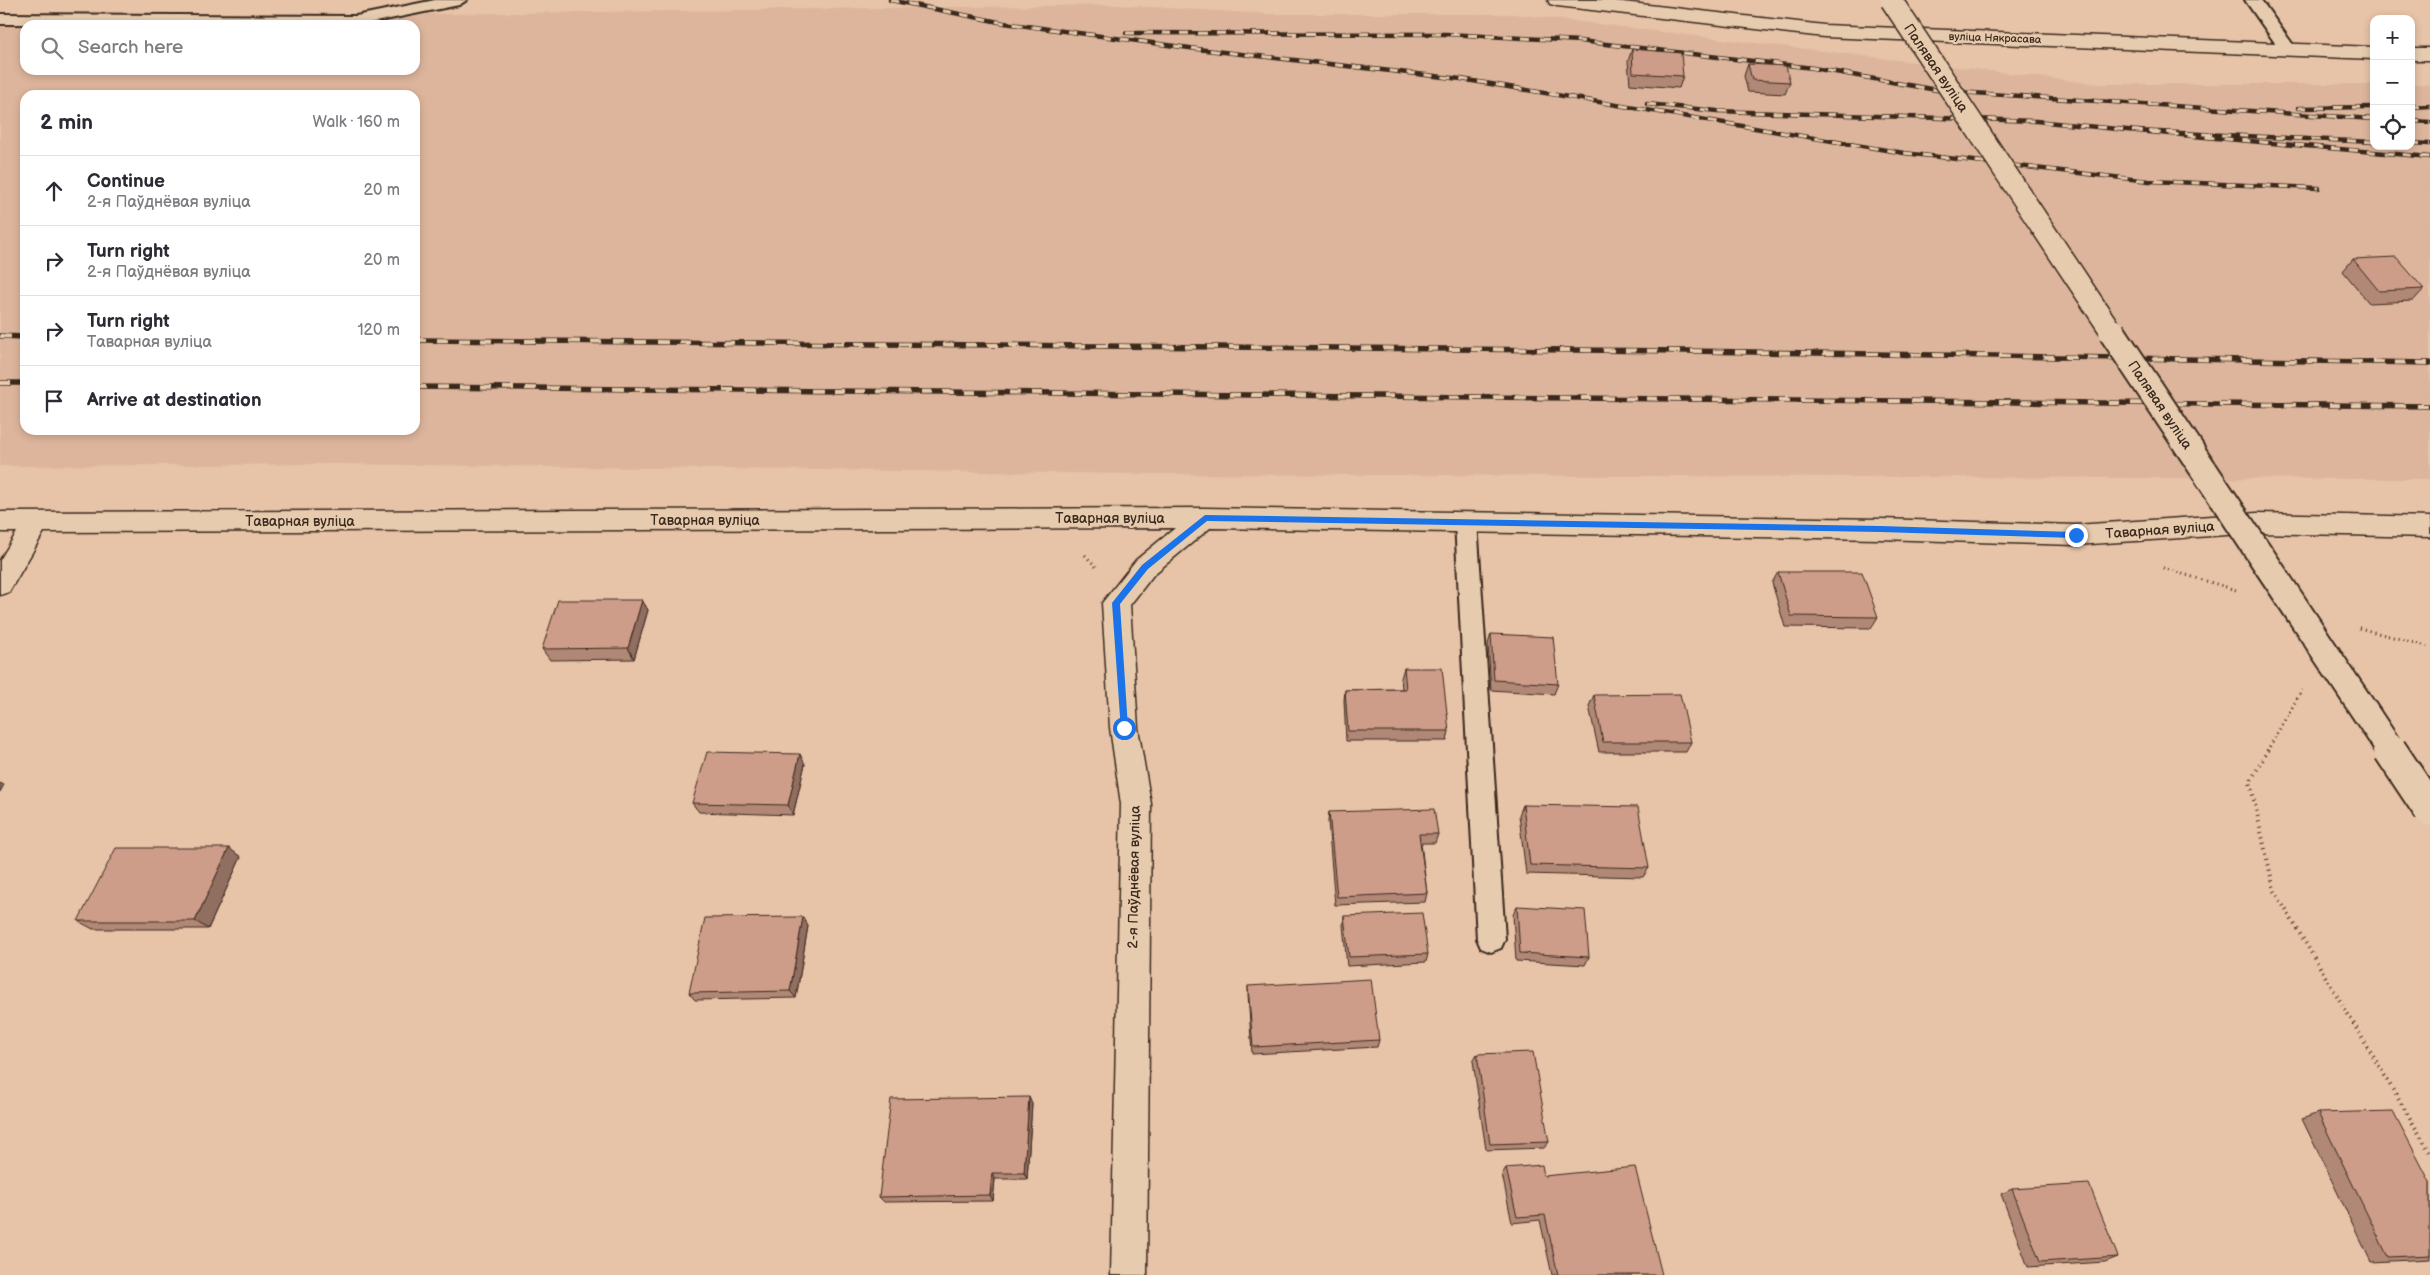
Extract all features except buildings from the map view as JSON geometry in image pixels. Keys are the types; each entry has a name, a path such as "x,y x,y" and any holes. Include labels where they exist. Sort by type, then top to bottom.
{"street":[{"name":"вуліца Някрасава","path":"1557,0 1824,31 2370,53"},
{"name":"Палявая вуліца","path":"1891,0 2430,810"},
{"path":"2415,54 2430,54"},
{"name":"Таварная вуліца","path":"0,522 1205,518 1870,529 2076,535 2257,523 2430,527"},
{"name":"2-я Паўднёвая вуліца","path":"1129,1275 1136,804 1124,728 1116,603 1145,567 1205,518"},
{"path":"0,584 36,522"}],"lane":[{"path":"361,20 459,0"},
{"path":"2253,0 2288,49"},
{"path":"0,19 178,20"},
{"path":"1466,522 1491,939"}],"path":[{"path":"2305,687 2298,695 2250,782 2274,890 2430,1152"}],"shaded area":[{"path":"1117,5 1269,14 1513,14 2098,84 2370,84 2370,150 2415,150 2415,84 2430,84 2430,479 1141,474 337,464 0,466 0,15 298,16"}],"railway":[{"path":"890,0 1004,23 1197,49 1461,79 1904,153 2149,181 2319,188"},
{"path":"1126,33 1446,34 1580,41 1813,68 1942,91 2370,119"},
{"path":"1647,104 1717,111 2036,121 2137,131"},
{"path":"2415,107 2430,106"},
{"path":"2298,108 2370,107"},
{"path":"2415,121 2430,122"},
{"path":"2137,131 2370,142"},
{"path":"2137,131 2430,157"},
{"path":"2415,143 2430,144"},
{"path":"0,336 20,337"},
{"path":"420,340 1687,351 2430,363"},
{"path":"0,383 20,383"},
{"path":"420,387 2430,406"}],"route":[{"path":"1124,728 1116,603 1145,567 1205,518 1880,529 2076,535"}]}
